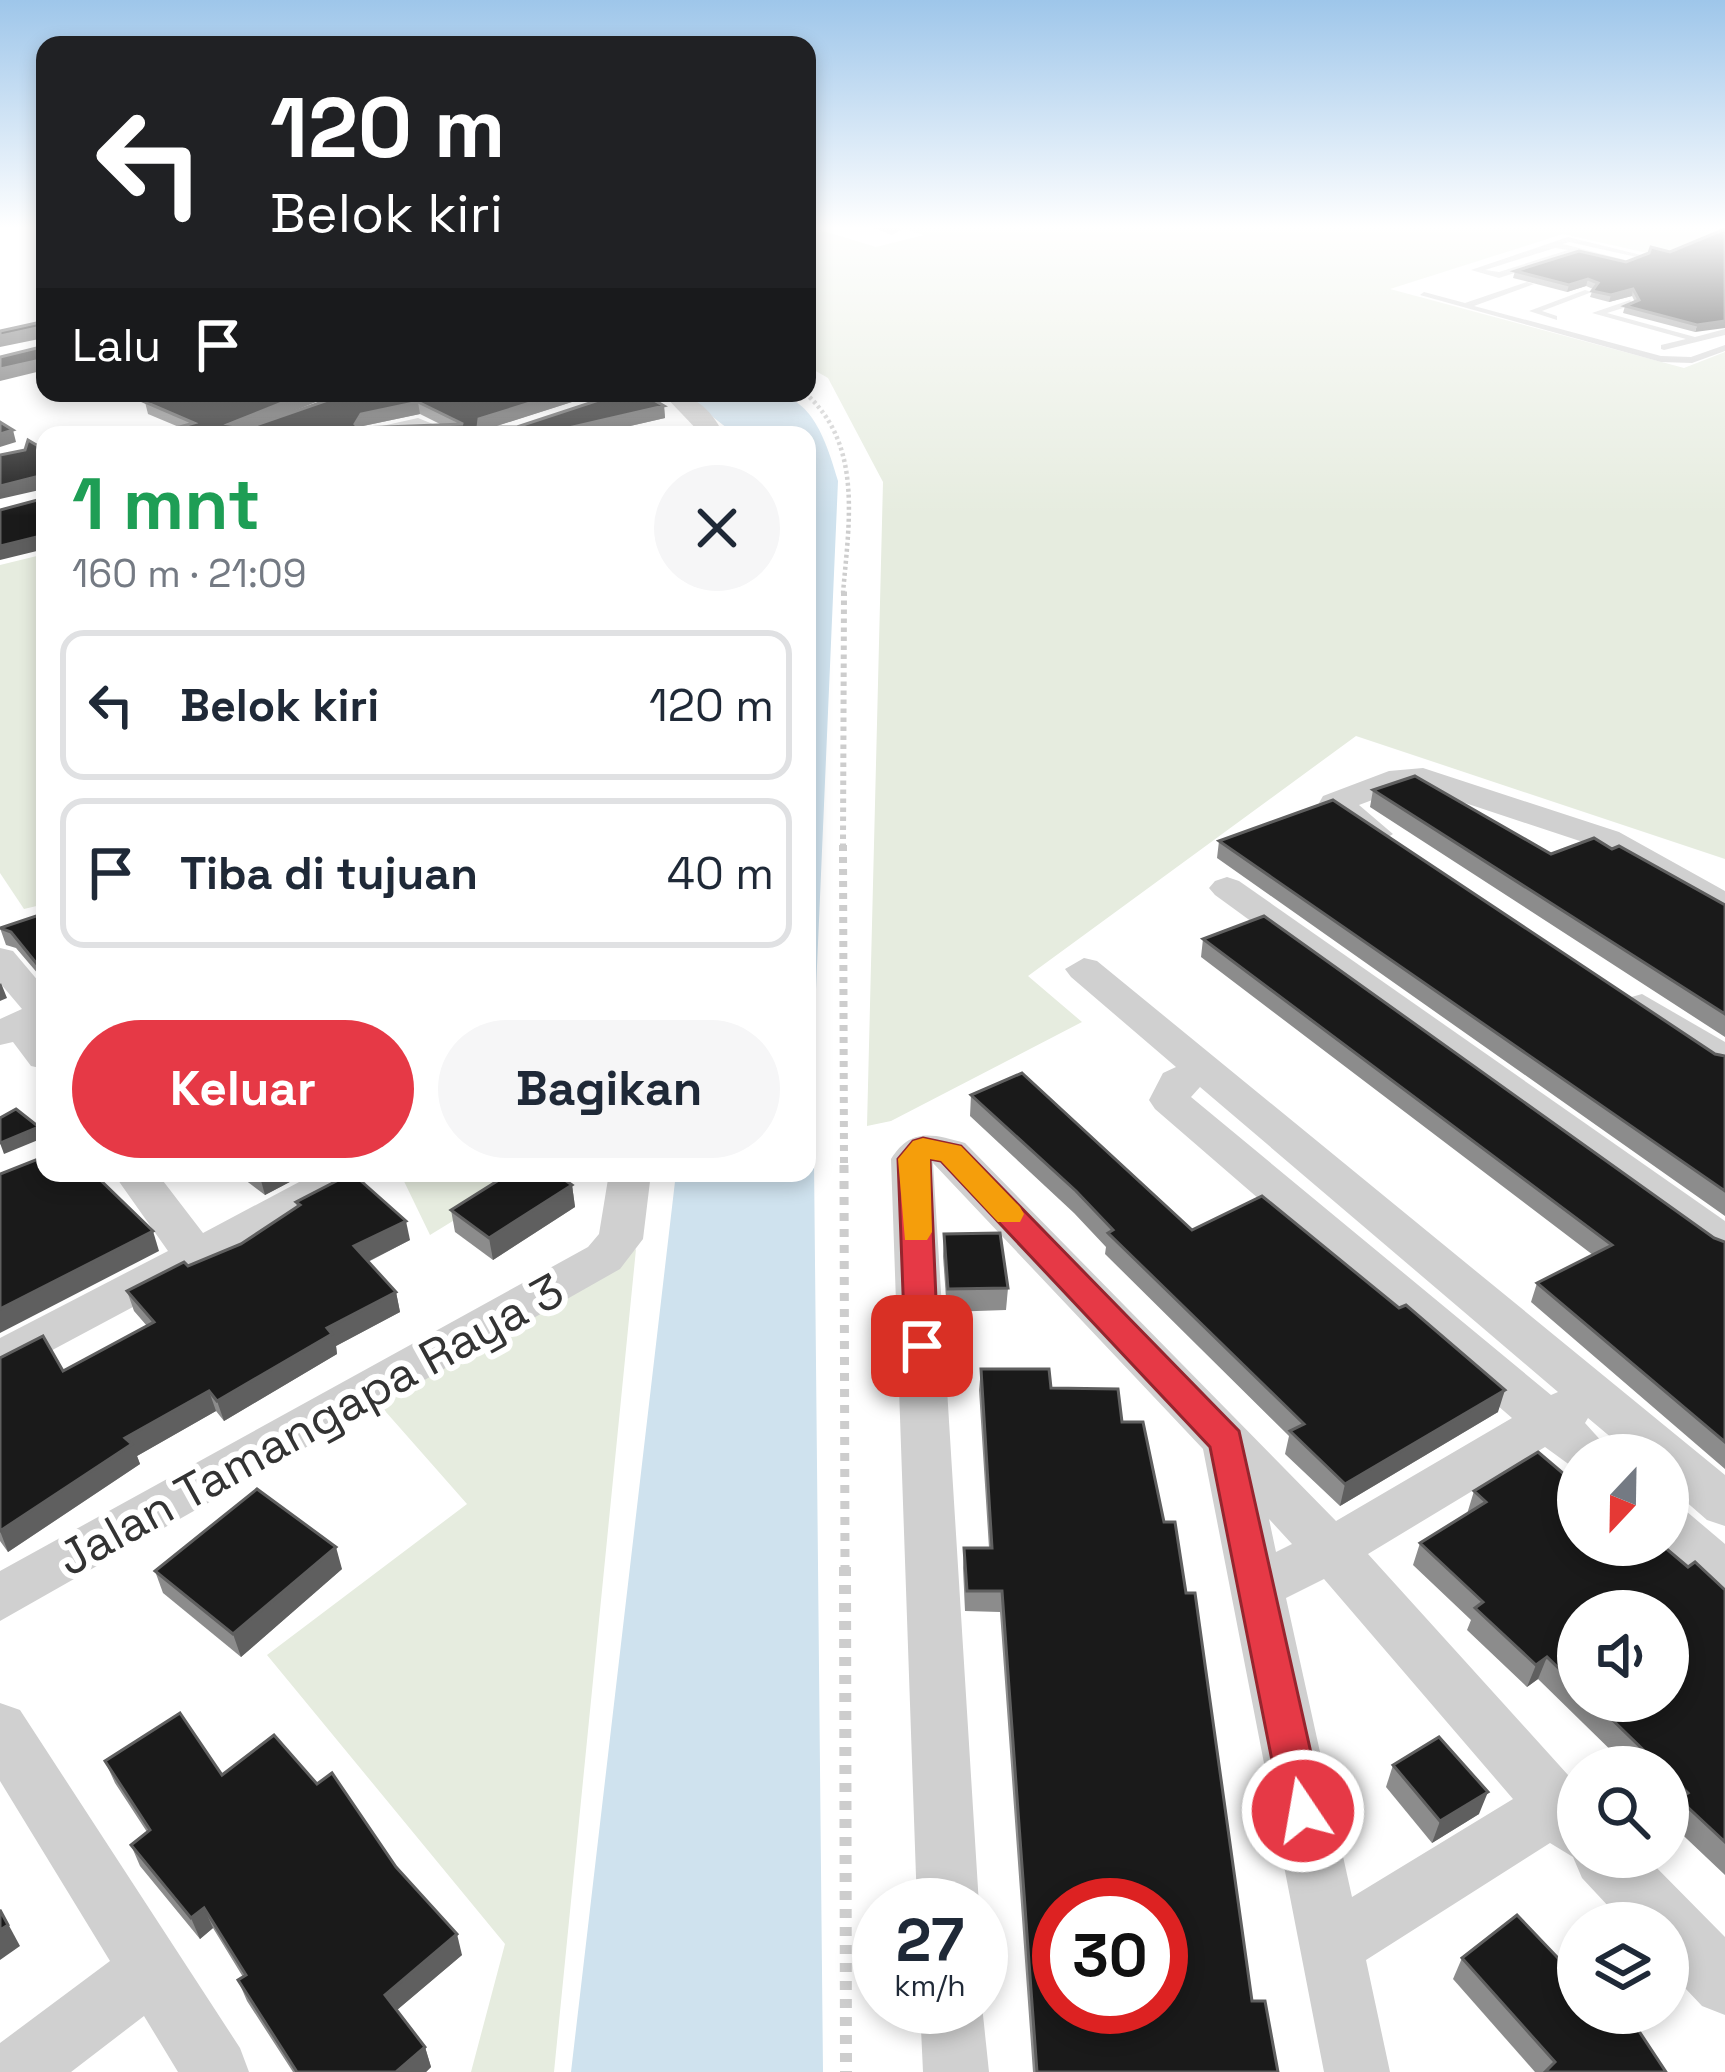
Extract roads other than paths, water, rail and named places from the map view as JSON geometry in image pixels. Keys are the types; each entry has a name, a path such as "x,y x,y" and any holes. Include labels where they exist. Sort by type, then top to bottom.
{"street":[{"path":"684,402 708,426"},
{"path":"1414,859 1335,803 1400,778 1423,778 1607,839 1725,906"},
{"path":"1227,888 1718,1230"},
{"path":"0,959 27,1021"},
{"path":"1084,969 1641,1434"},
{"path":"1609,985 1725,1060"},
{"path":"1205,1069 1177,1082 1169,1100 1566,1434"},
{"path":"947,1878 913,1159 923,1148 950,1153 1331,1550 1557,1808"},
{"path":"141,1182 196,1256"},
{"path":"0,1360 333,1182"},
{"name":"Jalan Tamangapa Raya 3","path":"0,1598 581,1272 616,1246 628,1182"},
{"path":"1256,1587 1331,1550 1593,1393"},
{"path":"1226,1441 1357,2072"},
{"path":"1689,1475 1725,1505"},
{"path":"1689,1544 1725,1576"},
{"path":"0,1729 216,2072"},
{"path":"1331,1946 1557,1823"},
{"path":"1624,1878 1646,1902"},
{"path":"1689,1946 1725,1983"},
{"path":"16,2072 152,1970"},
{"path":"954,2034 956,2072"}],"lane":[{"path":"1528,323 1661,358 1704,357 1725,348"},
{"path":"1576,323 1704,357"},
{"path":"1635,323 1691,337"},
{"path":"1664,347 1725,332"}],"water":[{"path":"694,402 795,402 815,422 838,481 816,990 816,426 724,426"},
{"path":"675,1182 814,1182 823,2072 571,2072"}]}
